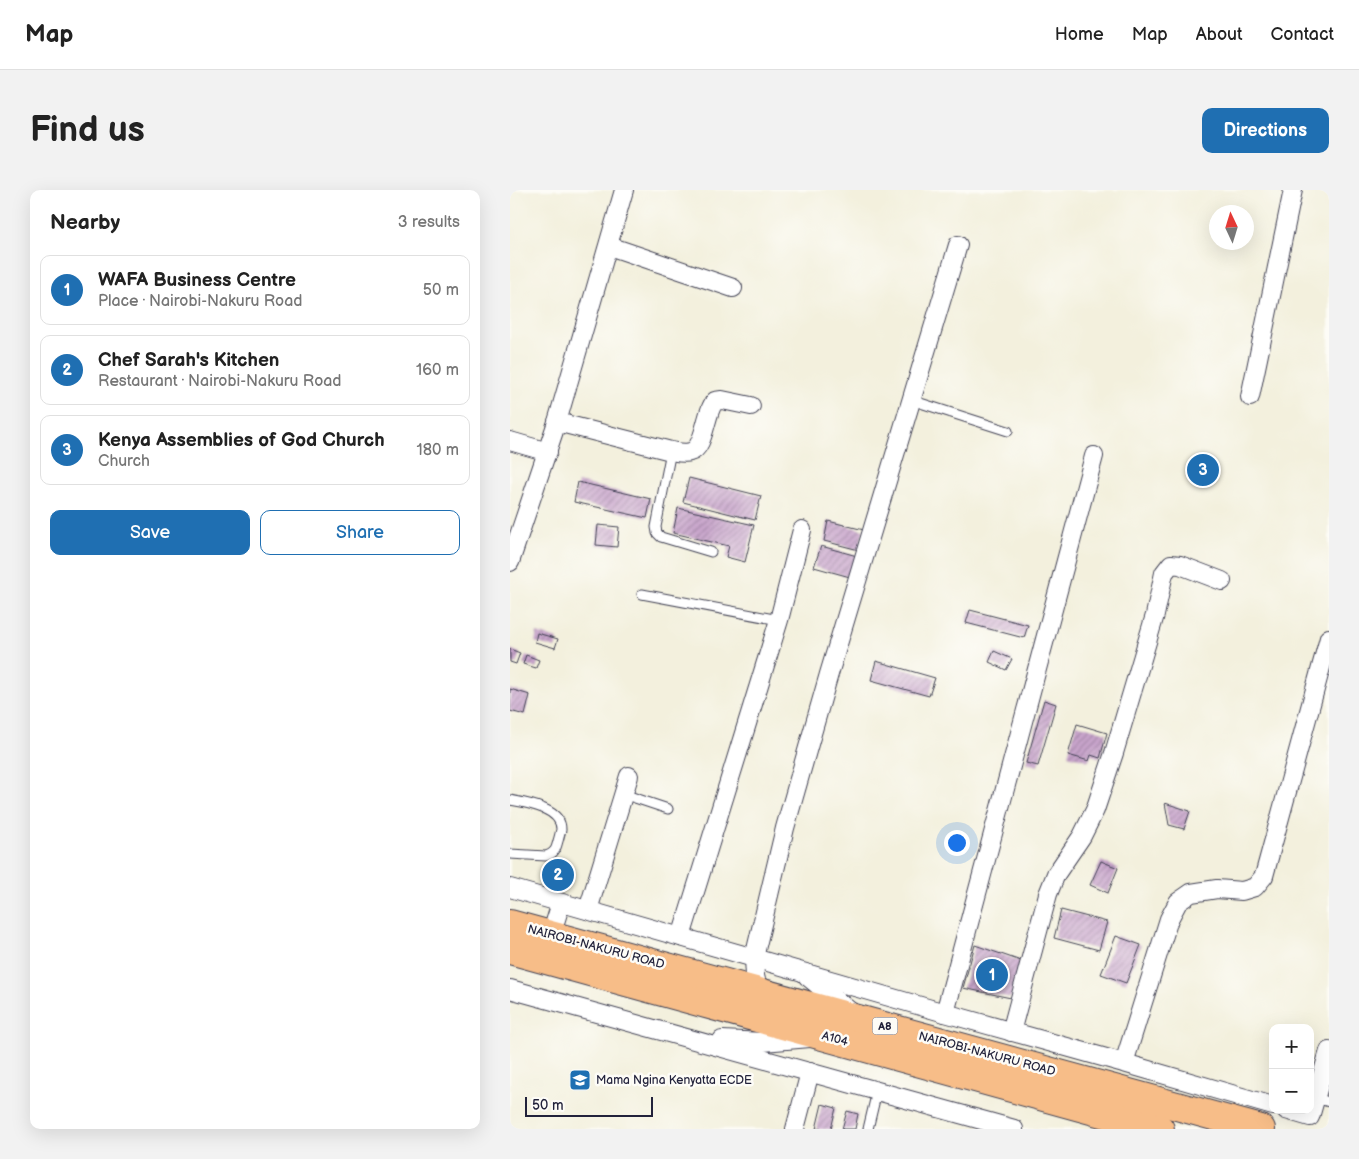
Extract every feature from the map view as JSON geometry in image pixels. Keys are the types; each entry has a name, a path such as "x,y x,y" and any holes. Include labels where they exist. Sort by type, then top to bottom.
{"highway":[{"name":"NAIROBI-NAKURU ROAD","path":"510,924 1261,1129"},
{"name":"A104","path":"510,950 1160,1129"}],"street":[{"path":"510,562 548,452 624,190"},
{"path":"1250,397 1293,190"},
{"path":"759,992 755,976 754,958 787,819 958,245"},
{"path":"608,246 733,288"},
{"path":"557,422 684,453 693,452 698,448 709,410 715,401 722,400 751,406"},
{"path":"510,440 548,452"},
{"path":"945,1013 1094,456"},
{"path":"681,937 779,620 802,530"},
{"path":"1011,1032 1048,894 1056,874 1082,836 1095,810 1155,615 1164,573 1171,564 1222,581"},
{"path":"1124,1063 1169,919 1178,902 1191,892 1218,889 1242,891 1255,887 1264,876 1329,638"},
{"path":"588,910 628,776"},
{"path":"510,888 1269,1105"},
{"path":"551,935 560,903"},
{"path":"801,971 859,1019"},
{"path":"510,989 1014,1129"},
{"path":"684,1037 763,1042 827,1037"},
{"path":"1293,1114 1308,1123 1322,1100 1329,1050"},
{"path":"1098,1084 1102,1057"},
{"path":"795,1129 810,1072"}],"lane":[{"path":"912,400 1008,431"},
{"path":"671,451 656,527 657,533 661,537 711,552"},
{"path":"642,594 779,620"},
{"path":"623,794 668,809"},
{"path":"510,800 527,803 550,811 559,820 561,829 556,851 552,854 546,856 510,854"},
{"path":"868,1129 877,1091"}],"building":[{"path":"689,478 761,496 755,520 683,502"},
{"path":"578,482 651,499 647,518 574,502"},
{"path":"678,508 754,525 745,562 726,557 729,546 673,533"},
{"path":"828,521 864,530 859,550 824,541"},
{"path":"598,525 619,527 617,547 596,545"},
{"path":"821,546 857,556 850,577 814,567"},
{"path":"970,610 1028,625 1024,638 966,623"},
{"path":"537,633 558,639 555,648 535,642"},
{"path":"510,649 520,653 516,664 510,662"},
{"path":"994,651 1012,659 1006,670 989,662"},
{"path":"526,655 539,660 536,668 523,664"},
{"path":"876,661 935,678 929,696 871,680"},
{"path":"510,689 530,695 525,715 510,711"},
{"path":"1044,700 1056,704 1038,766 1026,763"},
{"path":"1077,724 1107,733 1100,758 1091,755 1089,761 1068,755"},
{"path":"1165,803 1190,811 1184,829 1169,825"},
{"path":"1101,861 1118,868 1108,893 1090,885"},
{"path":"1061,910 1107,922 1099,950 1054,938"},
{"path":"1116,936 1141,945 1126,983 1101,974"},
{"path":"975,945 1021,961 1011,998 963,988"},
{"path":"822,1104 836,1108 831,1129 816,1129"},
{"path":"847,1111 858,1114 855,1129 842,1129"}],"place":[{"name":"Kenya Assemblies of God Church","path":"1203,470"},
{"name":"Chef Sarah's Kitchen","path":"558,875"},
{"name":"WAFA Business Centre","path":"992,975"},
{"name":"Mama Ngina Kenyatta ECDE","path":"580,1080"}]}
